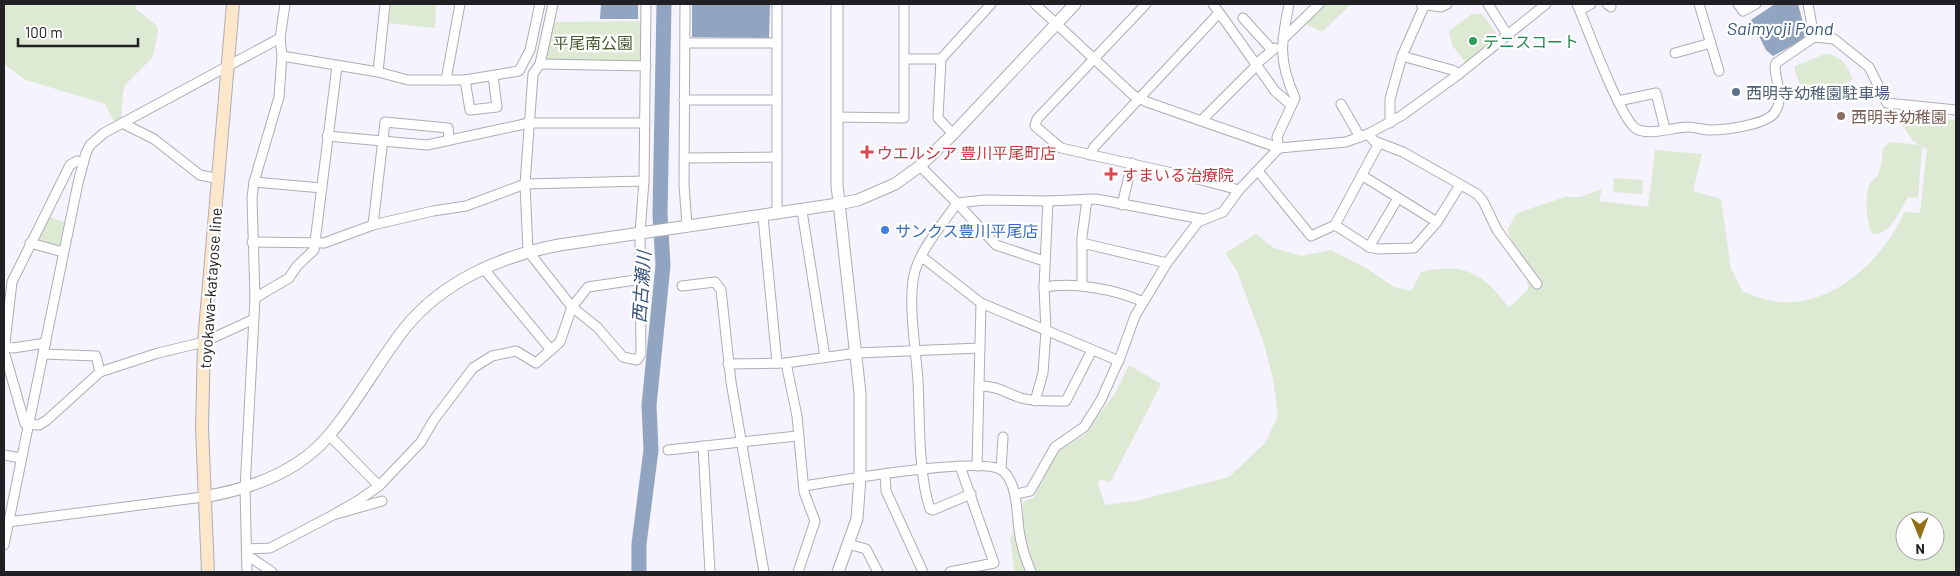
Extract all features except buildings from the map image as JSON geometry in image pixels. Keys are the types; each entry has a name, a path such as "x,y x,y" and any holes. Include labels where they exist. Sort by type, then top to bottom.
{"main road":[{"name":"toyokawa-katayose line","path":"208,572 203,497 204,342 219,179 226,67 233,4"}],"street":[{"path":"247,572 245,489 252,320 255,298 252,242 254,182 279,97 282,56 280,38 285,4"},
{"path":"378,72 385,4"},
{"path":"446,80 460,4"},
{"path":"282,56 378,72 408,80 465,80 519,71 530,50 540,4"},
{"path":"553,4 540,64 534,74 529,123 524,184 528,251 572,307 597,327 623,357 637,360 641,354 646,4"},
{"path":"685,4 684,185 687,225"},
{"path":"777,4 777,214"},
{"path":"837,4 838,204 857,353 860,393 860,477 857,519 838,572"},
{"path":"837,117 904,118 904,4"},
{"path":"954,134 938,118 941,59 991,4"},
{"path":"1035,4 1133,95 1279,148 1346,142 1364,136 1390,123 1459,74 1546,4"},
{"path":"8,522 203,497 245,489 284,472 330,436 405,328 424,309 460,280 483,268 528,251 858,200 896,184 920,166 954,134 1075,4"},
{"path":"1146,4 1037,119 1035,126 1061,148 1132,163 1239,190"},
{"path":"1213,4 1275,91 1291,105"},
{"path":"1202,120 1319,4"},
{"path":"1421,4 1442,6 1447,4"},
{"path":"1390,123 1390,99 1402,56 1425,4"},
{"path":"1488,4 1508,36"},
{"path":"1591,4 1578,7 1618,101 1631,123 1638,129 1647,131 1688,127 1720,129 1759,123 1768,119 1776,112 1779,102 1776,63 1814,37 1834,39 1862,59 1869,66 1887,103 1956,110"},
{"path":"1699,4 1719,71"},
{"path":"1738,4 1743,11 1756,4"},
{"path":"1808,4 1814,37"},
{"path":"1279,148 1277,137 1295,98 1284,69 1283,40 1286,6"},
{"path":"1090,155 1094,146 1219,13"},
{"path":"1243,18 1272,50"},
{"path":"4,543 44,354 63,252 83,162 90,145 96,138 122,122 280,38"},
{"path":"685,43 777,43"},
{"path":"1676,53 1711,43"},
{"path":"1402,56 1452,70 1459,74"},
{"path":"905,59 941,59"},
{"path":"540,64 646,66"},
{"path":"255,298 289,278 296,266 314,250 337,66"},
{"path":"465,80 470,110 497,107 493,76"},
{"path":"1618,101 1656,93 1664,129"},
{"path":"684,100 777,100"},
{"path":"1341,104 1364,136 1403,152 1477,194 1483,201 1497,230 1536,284"},
{"path":"122,122 154,139 200,176 219,179"},
{"path":"373,225 385,122 448,128 450,140"},
{"path":"327,136 427,145 529,123 645,123"},
{"path":"1258,171 1311,236 1335,226 1379,143"},
{"path":"957,203 999,199 1087,200 1202,219 1210,218 1223,212 1239,190 1279,148"},
{"path":"685,158 777,157"},
{"path":"28,426 25,424 7,380 4,346 12,282 70,165 77,161 83,162"},
{"path":"1122,205 1132,163"},
{"path":"920,166 996,245 1044,261"},
{"path":"1363,176 1437,222"},
{"path":"252,242 324,244 373,225 433,211 466,206 524,184 644,181"},
{"path":"254,182 322,188"},
{"path":"1335,226 1369,247 1378,249 1414,248 1437,222 1460,186"},
{"path":"1369,247 1398,198"},
{"path":"1082,286 1082,243 1087,200"},
{"path":"1035,401 1043,373 1046,331 1044,261 1048,201"},
{"path":"957,203 922,257 914,273 916,351 923,470 930,509 939,508 971,494"},
{"path":"802,210 826,357"},
{"path":"763,216 782,363 797,416 797,436 804,492 815,521 798,572"},
{"path":"1016,494 1030,491 1055,447 1084,427 1101,400 1119,361 1135,316 1167,262 1202,219"},
{"path":"30,243 63,252"},
{"path":"1082,243 1167,262"},
{"path":"922,257 981,303 1119,361"},
{"path":"483,268 551,350"},
{"path":"247,552 270,548 333,515 377,487 422,442 433,421 473,368 492,356 516,351 536,363 560,342 572,307 588,287 642,279"},
{"path":"682,286 715,282 721,290 728,364 764,572"},
{"path":"1044,287 1063,284 1082,286 1134,298 1143,302"},
{"path":"977,466 981,303"},
{"path":"28,426 47,420 100,372 158,353 204,342 252,320"},
{"path":"4,346 13,348 46,343"},
{"path":"728,364 782,363 857,353 980,348"},
{"path":"979,386 995,386 1021,398 1035,401 1066,401 1092,350"},
{"path":"44,354 96,356 100,372"},
{"path":"330,436 377,487 384,504 333,515"},
{"path":"668,450 741,440 797,436"},
{"path":"1001,470 1003,437"},
{"path":"703,446 710,572"},
{"path":"4,455 21,458"},
{"path":"950,572 994,563 960,466"},
{"path":"804,486 860,477 960,466 992,466 1001,470 1016,494 1019,535 1024,558 1031,572"},
{"path":"885,474 886,491 923,572"},
{"path":"848,544 866,549 878,572"},
{"path":"247,552 272,572"}],"green space":[{"path":"4,4 136,4 136,9 157,26 158,31 153,57 126,84 123,91 121,119 114,122 105,104 26,80 4,64"},
{"path":"391,4 436,4 435,28 388,23"},
{"path":"1322,4 1351,4 1322,32 1302,22"},
{"name":"テニスコート","path":"1472,14 1482,14 1500,38 1466,63 1452,45 1449,31"},
{"name":"平尾南公園","path":"643,21 643,63 543,62 552,22"},
{"path":"1825,54 1840,59 1849,70 1853,80 1817,92 1810,86 1800,84 1795,72 1795,66"},
{"path":"1937,119 1956,120 1956,572 1016,572 1014,569 1010,538 1022,518 1023,502 1034,497 1056,451 1084,435 1116,392 1129,365 1161,384 1110,483 1100,479 1098,484 1105,505 1136,501 1229,477 1265,443 1278,416 1273,379 1264,344 1237,271 1225,253 1256,234 1274,248 1301,256 1331,250 1366,268 1394,287 1411,291 1421,272 1449,268 1461,270 1471,273 1491,286 1509,308 1528,289 1527,273 1507,230 1517,213 1565,197 1580,197 1602,189 1599,201 1648,207 1655,150 1702,154 1693,191 1721,199 1731,269 1743,292 1780,302 1800,301 1819,297 1838,288 1855,276 1884,246 1904,212 1920,213 1927,149 1920,146 1922,148 1918,198 1908,197 1890,226 1879,233 1873,234 1867,217 1866,202 1868,189 1879,172 1883,148 1890,142 1920,145 1913,141 1900,122"},
{"path":"1614,178 1643,180 1642,194 1613,192"},
{"path":"46,215 66,223 60,250 32,242"}],"water":[{"path":"601,4 638,4 638,19 600,19"},
{"path":"692,4 770,4 769,38 692,37"},
{"name":"Saimyoji Pond","path":"1775,4 1798,4 1805,30 1804,39 1773,56 1766,50 1751,20"}],"waterway":[{"name":"西古瀬川","path":"639,572 639,544 651,450 649,405 663,265 660,214 664,4"}],"place":[{"name":"テニスコート","path":"1473,41"},
{"name":"西明寺幼稚園駐車場","path":"1736,92"},
{"name":"西明寺幼稚園","path":"1841,116"},
{"name":"ウエルシア 豊川平尾町店","path":"867,152"},
{"name":"すまいる治療院","path":"1111,174"},
{"name":"サンクス豊川平尾店","path":"885,230"}]}
